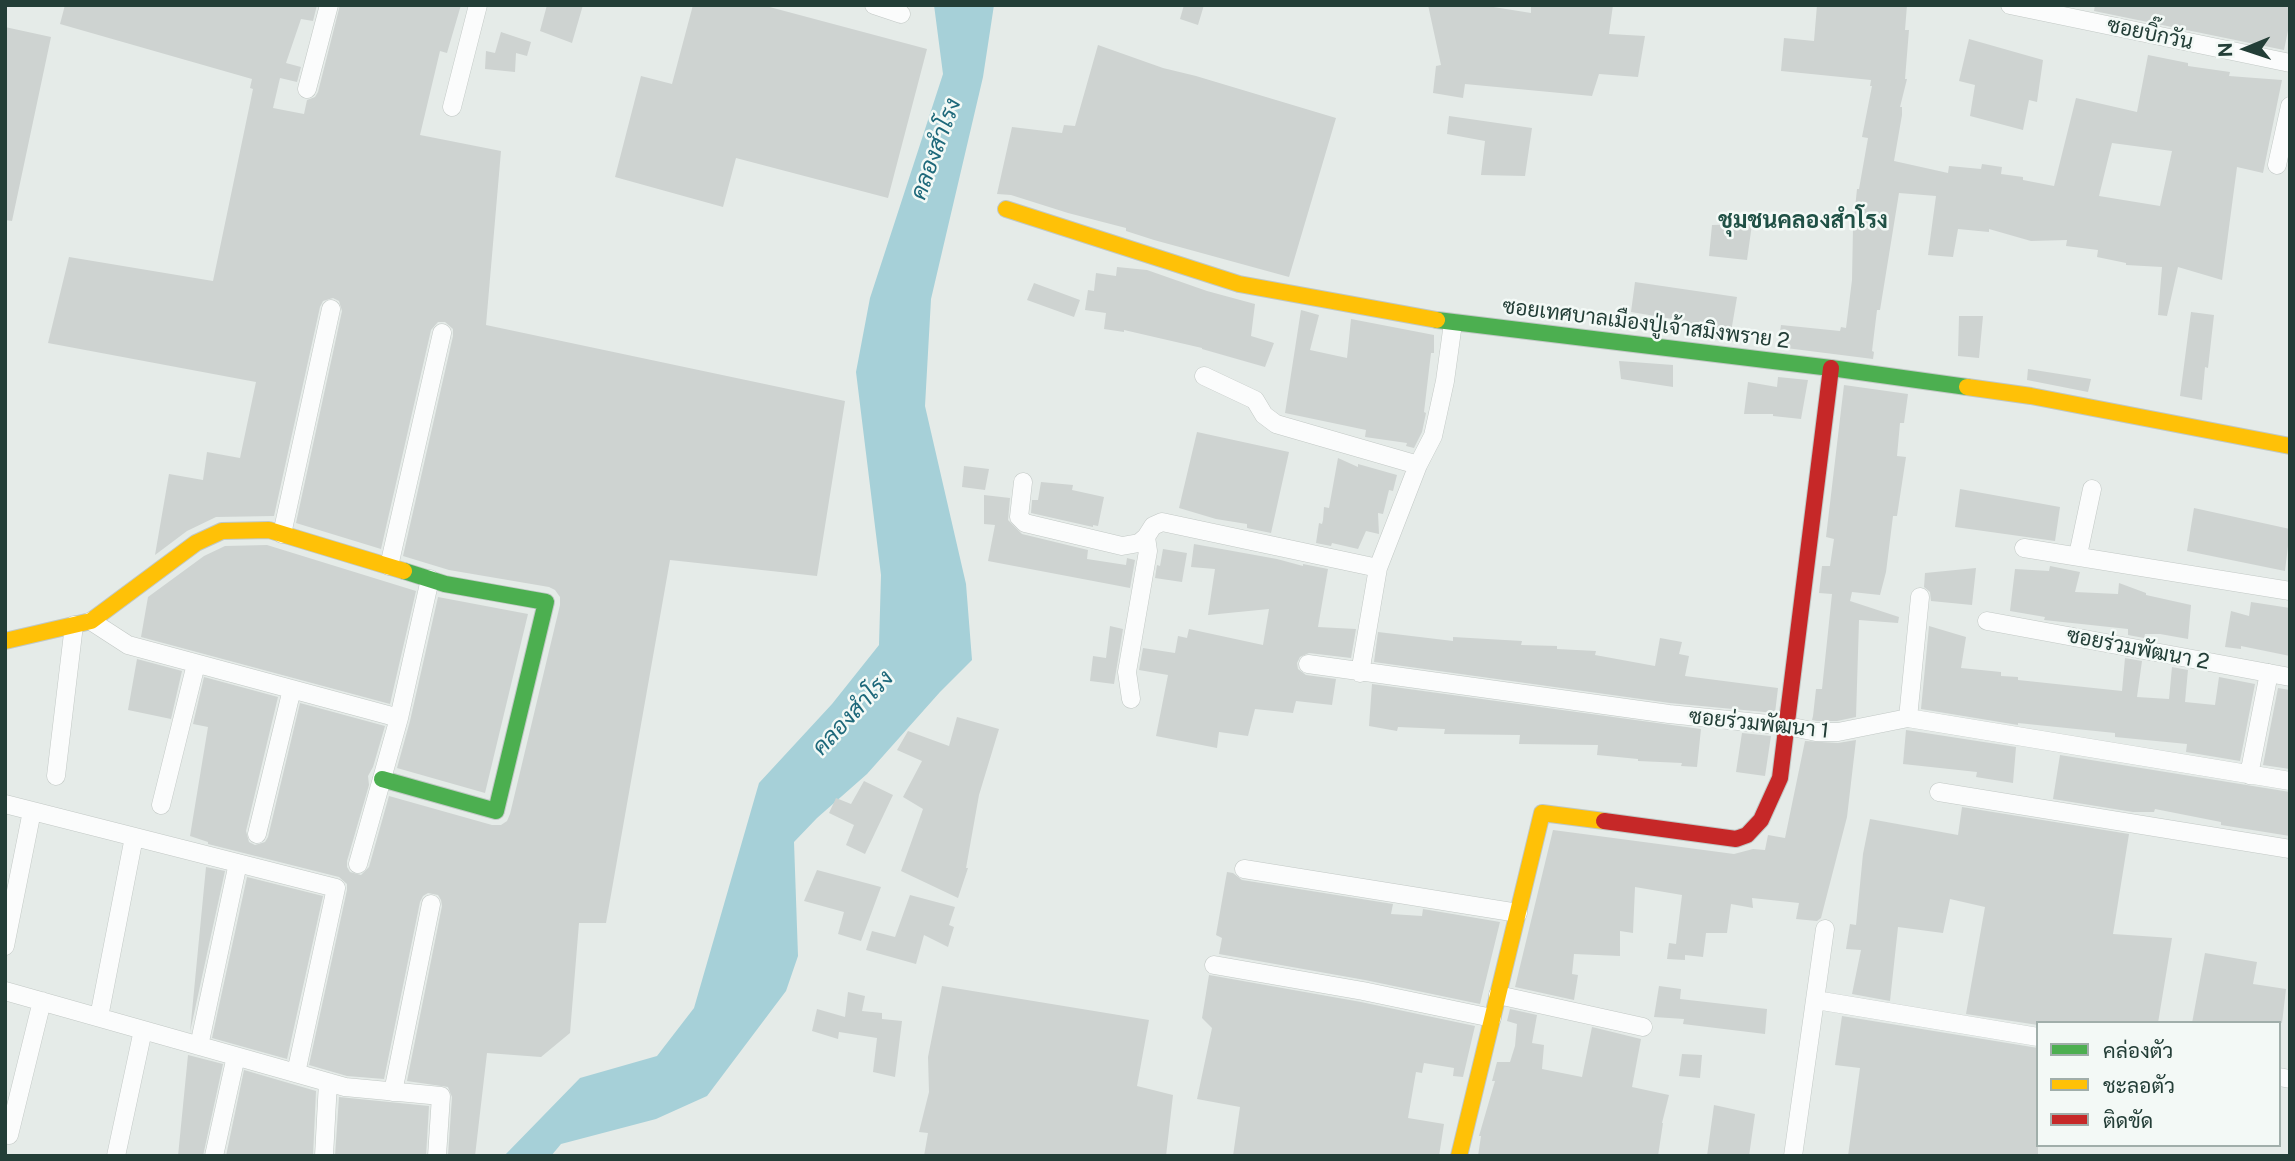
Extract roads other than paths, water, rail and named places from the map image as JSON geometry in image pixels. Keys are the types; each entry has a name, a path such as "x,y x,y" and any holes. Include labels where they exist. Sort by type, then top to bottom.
{"street":[{"path":"307,89 329,5"},
{"path":"453,107 478,5"},
{"path":"874,5 901,14"},
{"name":"ซอยบิ๊กวัน","path":"2010,5 2290,63"},
{"path":"2277,165 2290,106"},
{"name":"ซอยเทศบาลเมืองปู่เจ้าสมิงพราย 2","path":"1006,209 1239,284 1453,323 1832,368 2031,396 2290,446"},
{"path":"282,534 331,309"},
{"path":"1360,673 1378,568 1418,465 1433,436 1445,382 1453,323"},
{"path":"389,566 442,333"},
{"path":"1459,1156 1542,813 1736,839 1748,835 1761,820 1780,778 1832,368"},
{"path":"1204,376 1255,400 1264,415 1276,424 1418,465"},
{"path":"1023,482 1019,516 1025,523 1122,546 1139,543 1153,526 1162,522 1378,568"},
{"path":"2078,555 2092,489"},
{"path":"5,641 83,623 196,543 222,531 269,530 445,584 546,601 496,811 382,779"},
{"path":"1131,699 1127,672 1148,551 1146,537"},
{"path":"2024,548 2290,591"},
{"path":"358,864 399,718 430,579"},
{"path":"1908,718 1920,597"},
{"name":"ซอยร่วมพัฒนา 2","path":"1987,621 2290,677"},
{"path":"83,623 128,645 399,718"},
{"path":"57,776 83,623"},
{"path":"161,805 197,664"},
{"name":"ซอยร่วมพัฒนา 1","path":"1308,664 1669,714 1788,726 1816,732 1838,732 1908,718 2290,782"},
{"path":"2249,775 2269,673"},
{"path":"257,834 292,689"},
{"path":"1939,792 2290,849"},
{"path":"5,804 336,888 296,1073"},
{"path":"5,946 32,811"},
{"path":"99,1017 134,837"},
{"path":"199,1046 238,863"},
{"path":"1244,869 1518,913"},
{"path":"393,1092 431,905"},
{"path":"1793,1156 1824,1001 1825,929"},
{"path":"1214,965 1363,991 1492,1018"},
{"path":"5,991 328,1083 440,1096 437,1156"},
{"path":"1498,995 1643,1027"},
{"path":"9,1135 42,1001"},
{"path":"1824,1001 2036,1037"},
{"path":"116,1156 143,1030"},
{"path":"214,1156 236,1056"},
{"path":"324,1156 328,1083"}],"water":[{"name":"คลองสำโรง","path":"934,5 994,5 983,77 931,299 925,406 966,584 972,660 867,774 794,842 798,956 786,991 707,1096 656,1119 561,1144 551,1156 504,1156 580,1078 657,1056 694,1008 759,783 832,704 879,645 881,575 856,372 870,298 943,74"}],"district":[{"name":"ชุมชนคลองสำโรง","path":"1803,221"}]}
